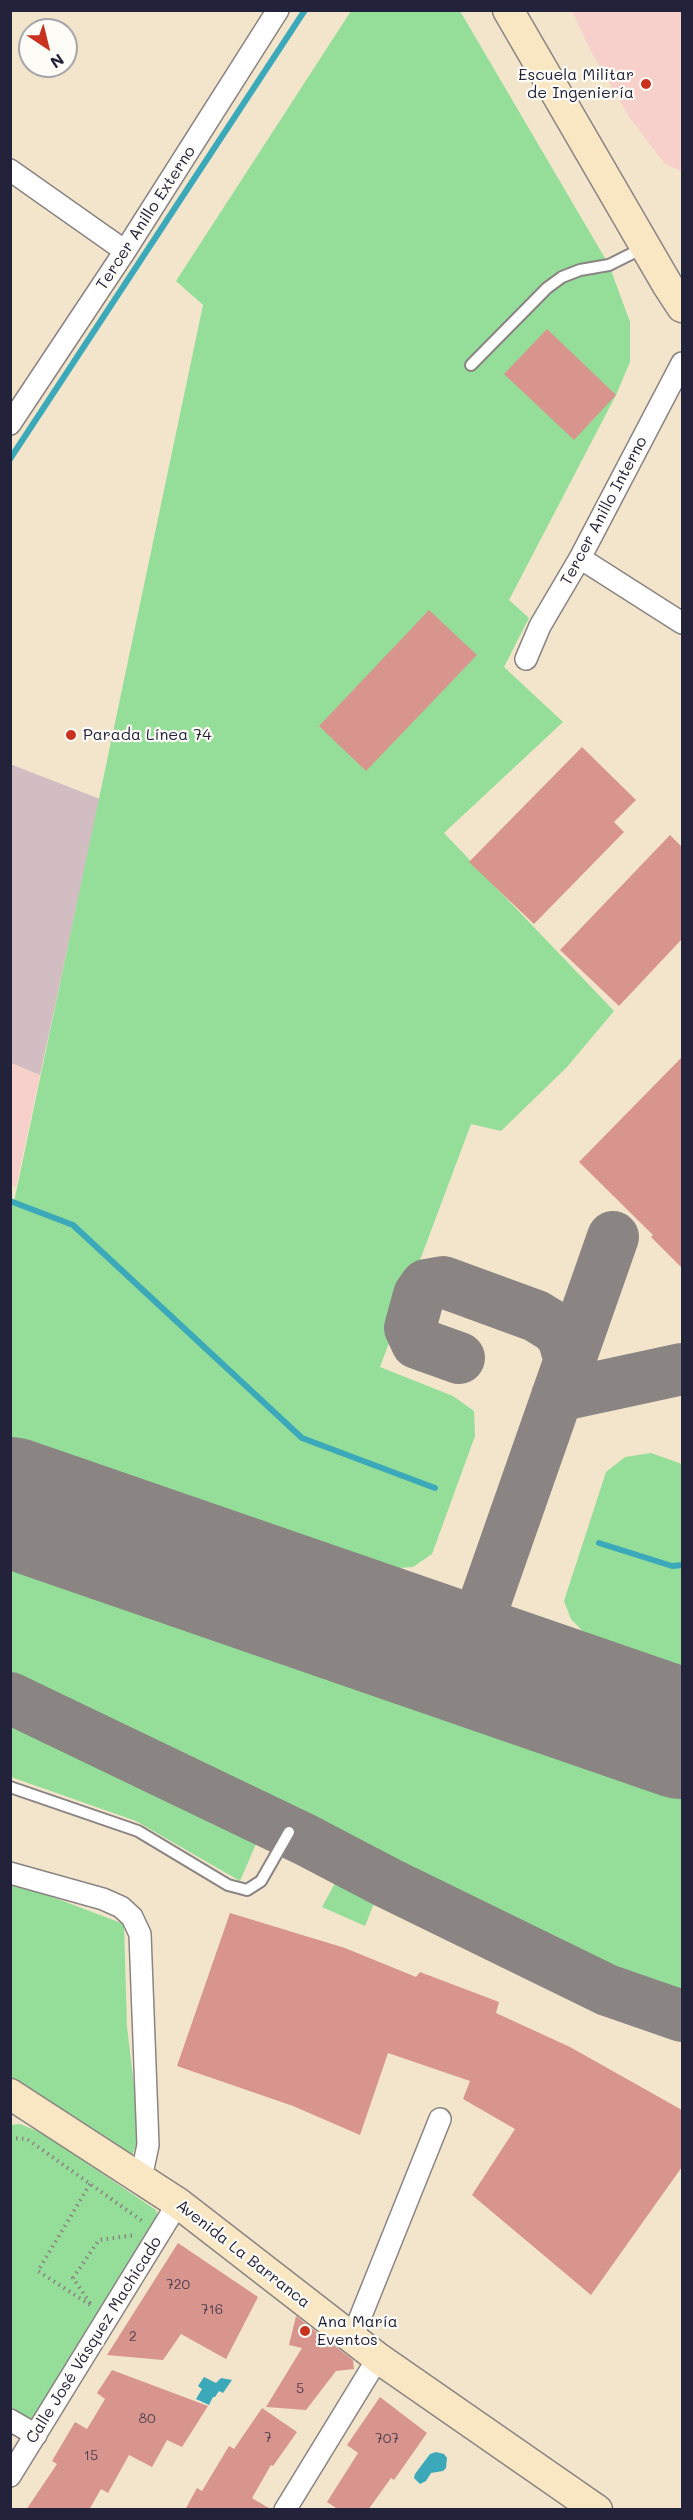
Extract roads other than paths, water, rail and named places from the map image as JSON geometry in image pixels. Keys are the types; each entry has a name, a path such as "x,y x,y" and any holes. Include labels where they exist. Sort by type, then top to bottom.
{"street":[{"name":"Tercer Anillo Externo","path":"10,424 125,251 278,10"},
{"path":"508,10 682,307"},
{"path":"10,170 125,251"},
{"name":"Tercer Anillo Interno","path":"526,659 540,626 580,558 681,371"},
{"path":"580,558 682,623"},
{"path":"10,1872 103,1899 121,1907 132,1917 140,1934 148,2145 141,2178"},
{"name":"Avenida La Barranca","path":"10,2094 178,2203 378,2358 594,2509"},
{"name":"Avenida La Barranca","path":"10,2114 62,2126"},
{"path":"352,2338 440,2119"},
{"name":"Calle José Vásquez Machicado","path":"10,2476 178,2203"},
{"path":"285,2510 378,2358"},
{"path":"10,2420 36,2436"}],"lane":[{"path":"471,365 547,288 562,277 579,270 609,265 645,247"},
{"path":"10,1786 138,1831 228,1886 247,1890 261,1881 290,1832"}],"water":[{"path":"204,2377 216,2383 221,2378 232,2380 223,2393 219,2391 213,2397 209,2405 196,2399 202,2389 198,2386"},
{"path":"436,2452 444,2454 447,2458 446,2468 443,2471 431,2473 426,2481 420,2484 414,2478 415,2474 430,2454"}],"waterway":[{"path":"10,459 305,10"},
{"path":"10,1201 73,1225 302,1438 435,1488"},
{"path":"599,1543 672,1566 682,1565"}],"place":[{"name":"Escuela Militar de Ingeniería","path":"646,84"},
{"name":"Parada Línea 74","path":"71,735"},
{"name":"Ana María Eventos","path":"305,2331"}]}
